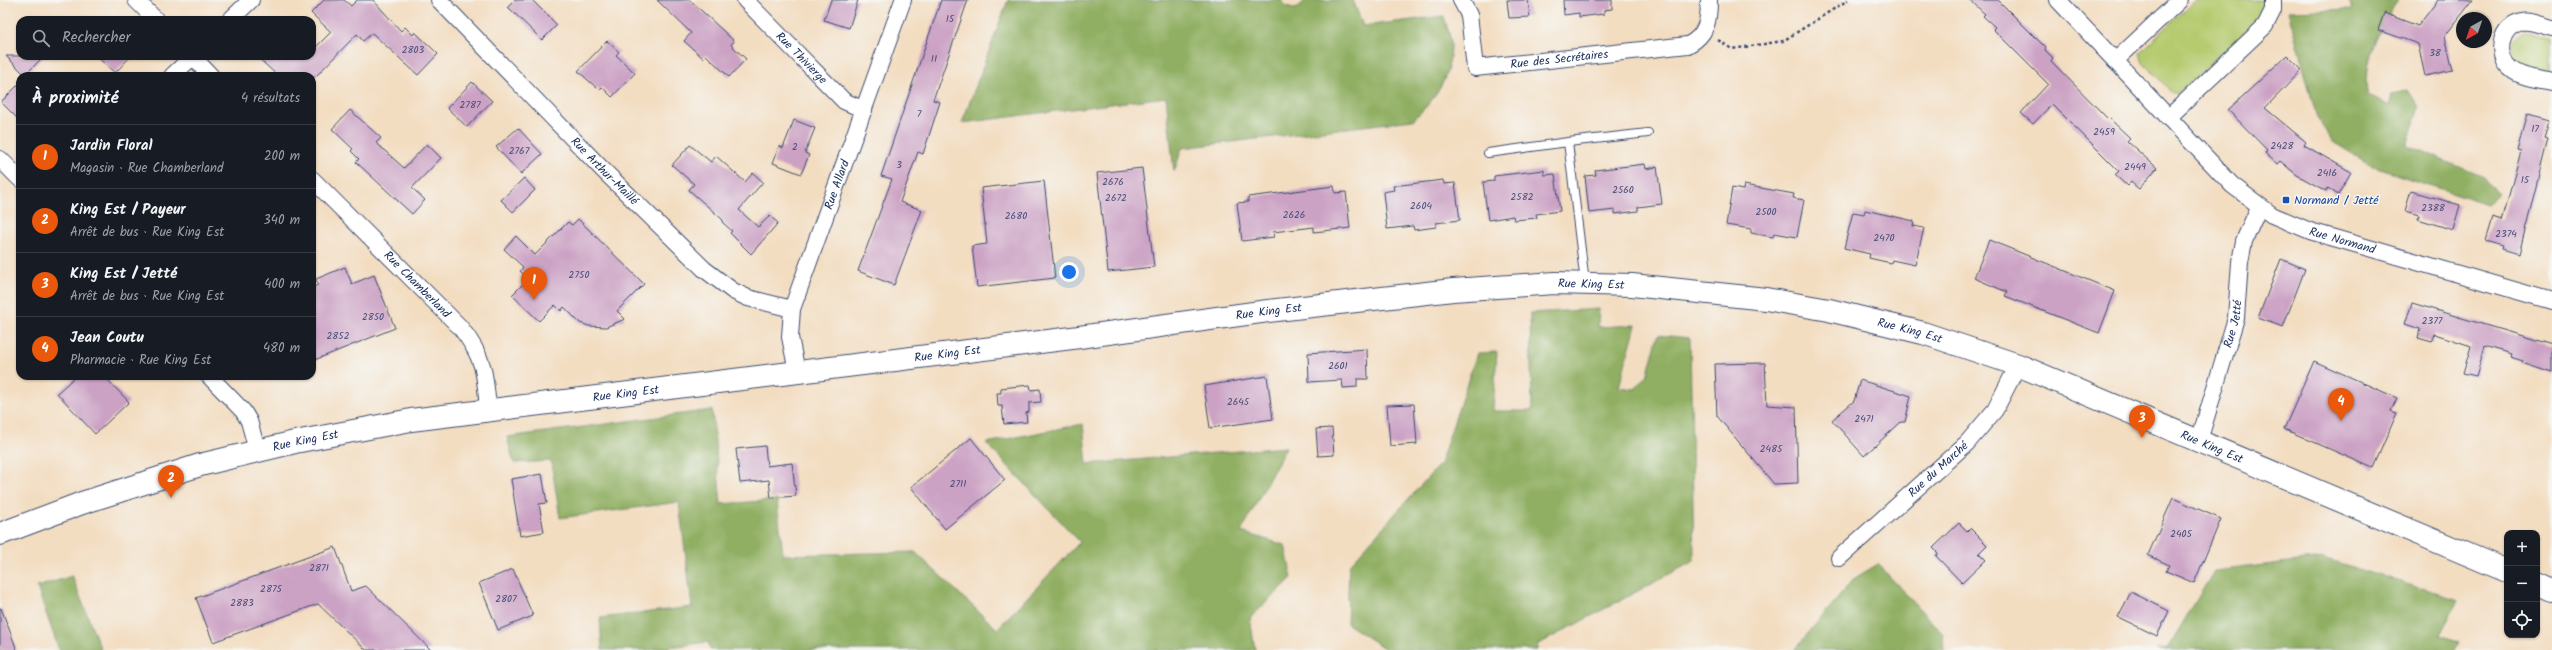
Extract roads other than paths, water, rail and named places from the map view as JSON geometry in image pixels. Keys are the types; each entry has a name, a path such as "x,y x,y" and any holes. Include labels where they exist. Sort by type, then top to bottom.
{"main road":[{"name":"Rue King Est","path":"0,534 82,502 200,465 257,450 411,420 1268,311 1453,290 1555,283 1632,285 1695,290 1829,310 1923,333 2018,365 2504,570"},
{"path":"2540,585 2552,591"}],"street":[{"path":"136,0 152,16"},
{"path":"234,16 251,0"},
{"name":"Rue Arthur-Maillé","path":"439,0 602,169 704,269 722,283 748,298 792,309"},
{"name":"Rue Thivierge","path":"745,0 844,101 864,110"},
{"name":"Rue Allard","path":"797,372 790,337 792,309 799,283 864,110 903,0"},
{"name":"Rue des Secrétaires","path":"1461,0 1469,15 1475,68 1688,45 1699,40 1706,30 1709,17 1709,0"},
{"name":"Rue Normand","path":"2058,0 2232,185 2259,207 2310,231 2552,301"},
{"path":"2115,60 2180,0"},
{"path":"2168,118 2266,26 2273,10 2273,0"},
{"path":"2552,28 2524,21 2516,23 2504,34 2500,49 2506,64 2517,73 2552,82"},
{"path":"176,72 188,60"},
{"path":"196,60 207,72"},
{"path":"0,159 16,175"},
{"name":"Rue Chamberland","path":"316,183 460,327 475,346 483,363 488,409"},
{"name":"Rue Jetté","path":"2199,441 2236,318 2240,262 2244,241 2259,207"},
{"name":"Rue du Marché","path":"1839,558 1968,443 1995,410 2018,365"},
{"path":"213,380 243,411 249,422 257,450"}],"lane":[{"path":"1488,153 1648,133"},
{"path":"1568,142 1585,284"}],"place":[{"name":"Normand / Jetté","path":"2286,200"},
{"name":"Jardin Floral","path":"534,300"},
{"name":"Jean Coutu","path":"2341,421"},
{"name":"King Est / Jetté","path":"2142,438"},
{"name":"King Est / Payeur","path":"171,498"}]}
